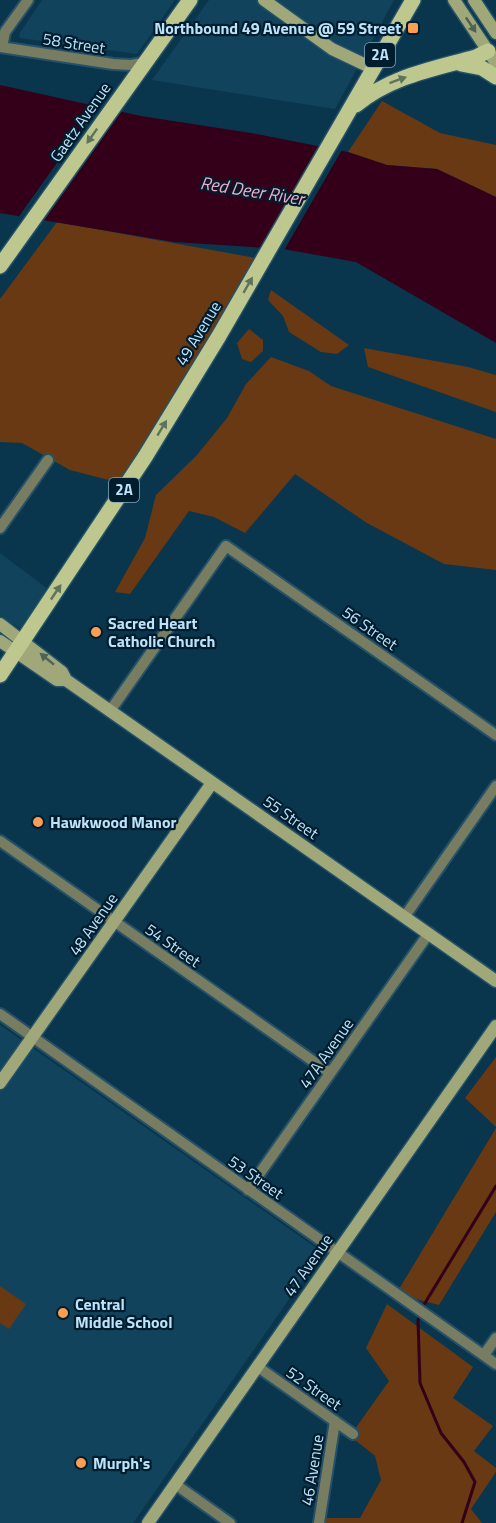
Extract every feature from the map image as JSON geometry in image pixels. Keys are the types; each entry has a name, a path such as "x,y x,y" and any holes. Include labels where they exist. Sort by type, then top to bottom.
{"main road":[{"name":"Gaetz Avenue","path":"0,266 190,0"},
{"name":"49 Avenue","path":"0,675 145,457 219,336 413,0"},
{"path":"348,112 371,93 388,83 493,51"},
{"path":"455,63 482,68 496,77"}],"street":[{"path":"1,47 5,32 28,0"},
{"path":"264,0 332,49 372,68"},
{"path":"454,0 493,51"},
{"path":"474,0 496,33"},
{"name":"58 Street","path":"1,47 112,64 143,63"},
{"path":"0,528 48,460"},
{"name":"56 Street","path":"110,711 226,546 496,735"},
{"name":"55 Street","path":"0,624 57,680 66,680 496,981"},
{"name":"55 Street","path":"0,640 20,646"},
{"name":"48 Avenue","path":"0,1083 212,783"},
{"path":"405,916 496,786"},
{"name":"54 Street","path":"0,841 330,1073"},
{"name":"47A Avenue","path":"248,1190 429,933"},
{"name":"53 Street","path":"0,1014 496,1364"},
{"name":"47 Avenue","path":"148,1523 496,1026"},
{"path":"484,1355 496,1338"},
{"name":"52 Street","path":"258,1367 353,1434"},
{"name":"46 Avenue","path":"319,1523 335,1421"},
{"path":"175,1484 230,1523"}],"shaded area":[{"path":"42,0 175,0 137,54 20,38 19,34"},
{"path":"209,0 394,0 335,109 152,80"},
{"path":"382,101 440,133 496,145 496,197 437,169 387,165 348,152"},
{"path":"57,222 256,258 216,328 120,483 70,470 22,443 0,442 0,299"},
{"path":"271,290 349,345 337,354 321,352 289,332 283,316 268,300"},
{"path":"249,329 263,340 263,351 251,362 242,359 237,343"},
{"path":"364,348 468,367 496,375 496,412 368,367"},
{"path":"271,357 309,371 331,386 496,439 496,570 444,564 367,523 295,474 245,533 214,517 189,511 130,594 115,592 145,538 156,495 197,455 227,418 246,384"},
{"path":"0,553 48,589 20,628 0,616"},
{"path":"0,1025 322,1252 133,1523 0,1523"},
{"path":"496,1057 496,1127 465,1098"},
{"path":"496,1128 496,1212 439,1305 396,1294"},
{"path":"0,1286 26,1304 9,1329 0,1323"},
{"path":"387,1304 473,1367 453,1398 493,1426 474,1451 496,1468 496,1472 471,1509 482,1523 322,1523 323,1518 360,1518 381,1480 375,1456 350,1436 389,1381 366,1348"}],"water":[{"name":"Red Deer River","path":"0,85 141,116 251,133 348,152 387,165 437,169 496,197 496,343 356,262 283,249 174,242 0,213"}],"pier":[{"path":"99,104 123,109 43,222 17,219"},
{"path":"321,144 343,148 283,252 260,250"}],"waterway":[{"path":"422,1308 496,1186"},
{"path":"420,1314 418,1320 420,1383 441,1433 464,1462 475,1482 462,1523"}],"place":[{"name":"Northbound 49 Avenue @ 59 Street","path":"413,28"},
{"name":"Sacred Heart Catholic Church","path":"96,632"},
{"name":"Hawkwood Manor","path":"38,822"},
{"name":"Central Middle School","path":"63,1313"},
{"name":"Murph's","path":"81,1463"}]}
